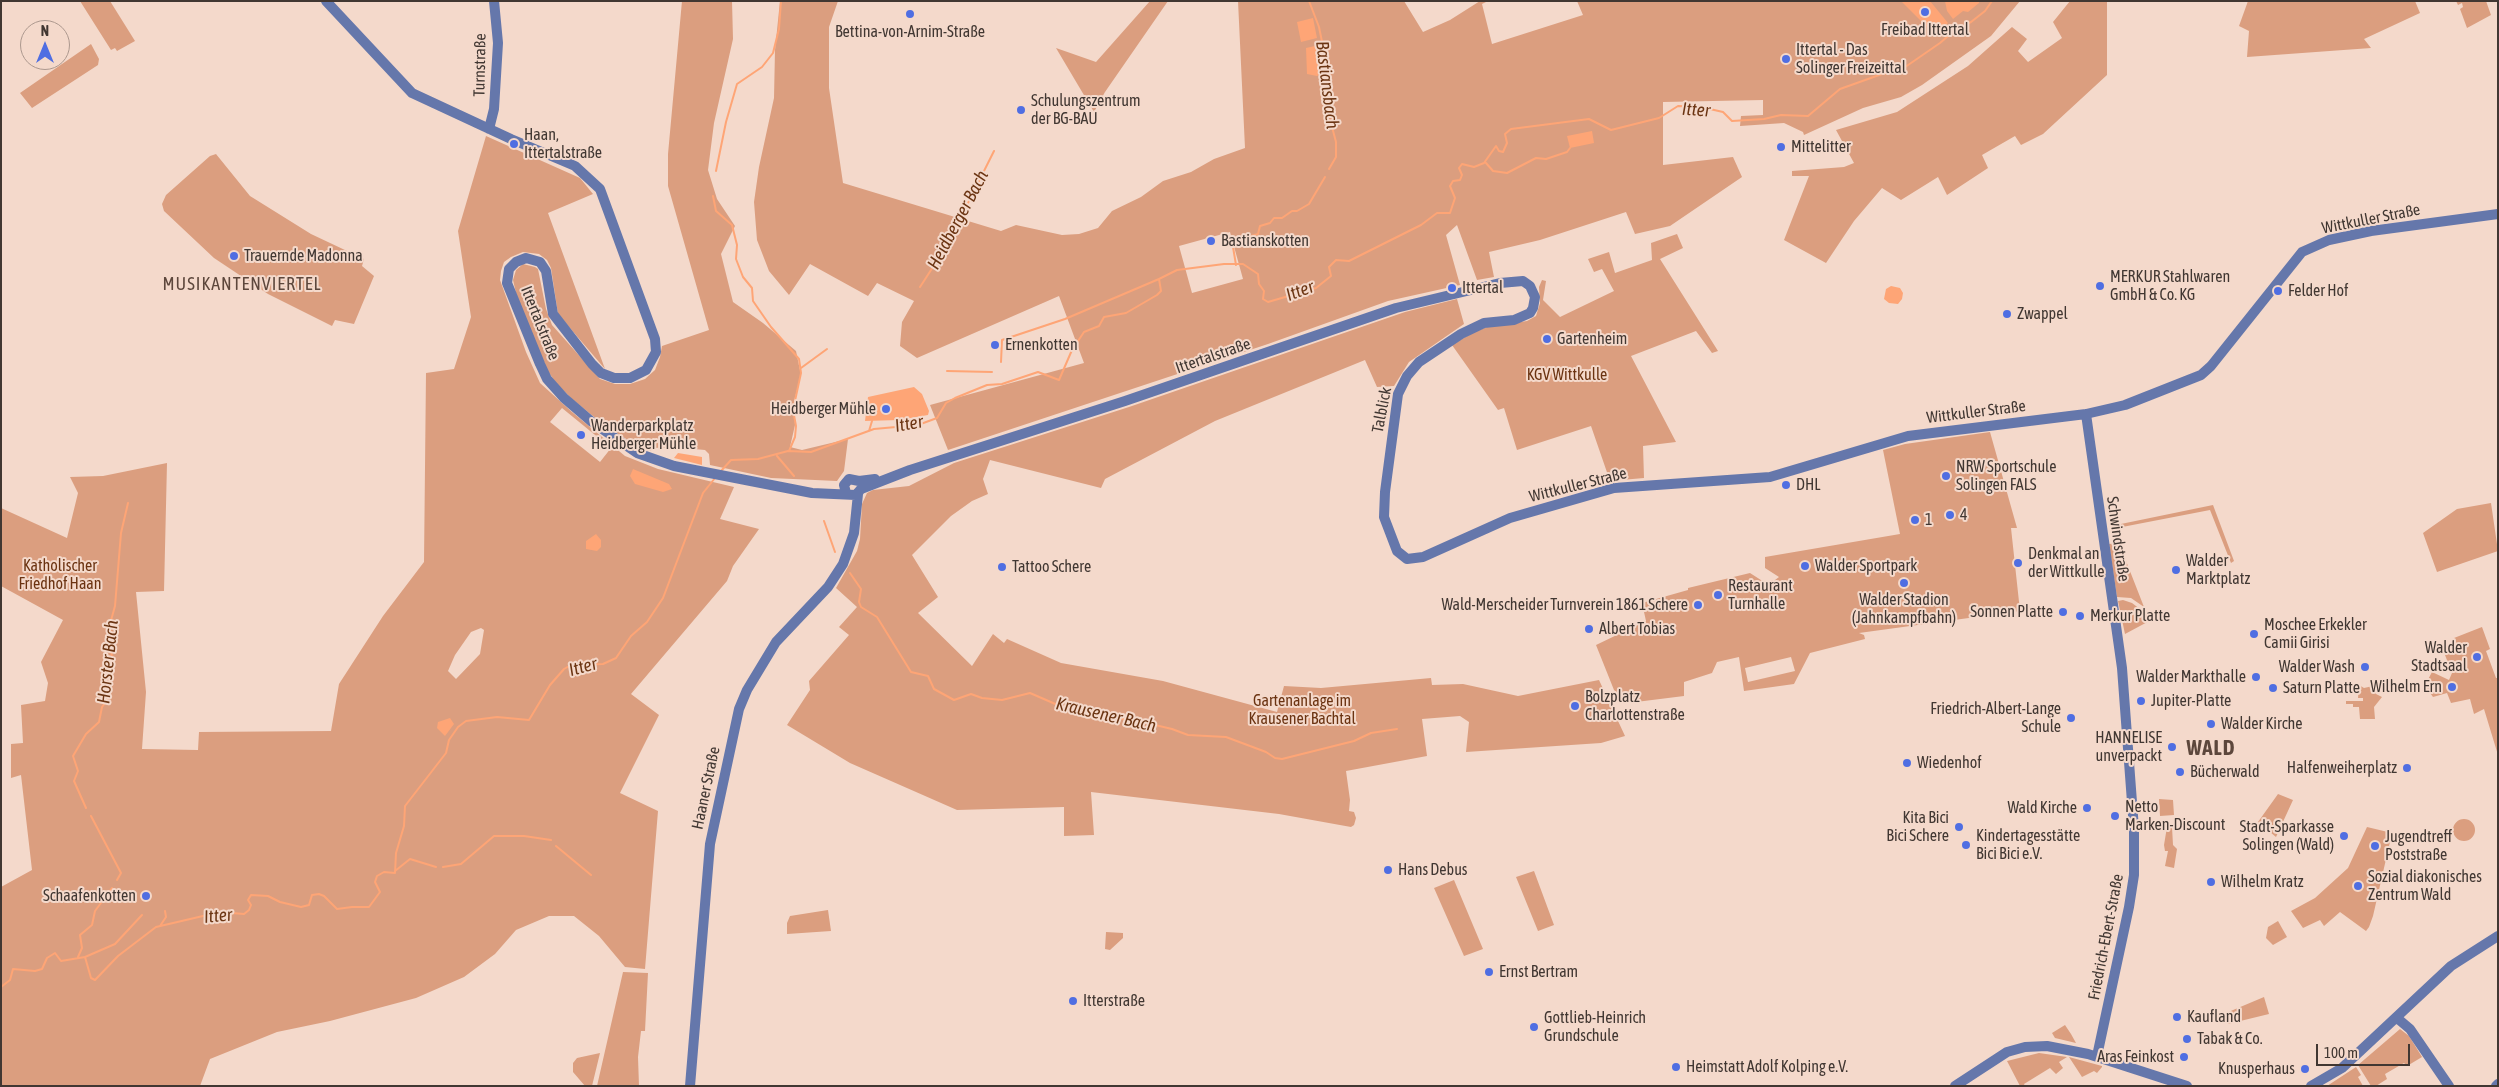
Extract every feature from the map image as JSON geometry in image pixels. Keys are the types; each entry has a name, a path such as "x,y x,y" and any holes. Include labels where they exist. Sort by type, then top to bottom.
{"main road":[{"name":"Ittertalstraße","path":"326,1 412,93 575,166 600,189 655,339 654,358 646,370 639,375 623,379 602,372 569,336 553,314 543,266 532,258 522,259 509,269 508,283 529,341 548,379 564,398 580,412 637,453 674,466 790,488 853,490 1125,401 1396,308 1513,280 1527,283"},
{"name":"Turnstraße","path":"489,129 494,109 498,43 494,1"},
{"name":"Wittkuller Straße","path":"1407,559 1423,557 1510,518 1614,488 1770,477 1908,436 2086,414 2129,404 2201,375 2211,366 2302,252 2320,243 2392,228 2498,214"},
{"name":"Talblick","path":"1407,559 1397,552 1384,518 1385,492 1398,394 1407,376 1419,362 1461,334 1484,323 1514,320 1530,313 1535,297 1527,283"},
{"name":"Schwindstraße","path":"2086,414 2122,668"},
{"name":"Haaner Straße","path":"690,1086 710,844 739,709 747,690 776,642 836,577 848,553 854,534 853,490"},
{"name":"Friedrich-Ebert-Straße","path":"2097,1056 2129,908 2134,875 2133,818 2122,668"},
{"path":"2311,1086 2342,1068 2451,966 2466,954 2498,936"},
{"path":"2397,1018 2410,1029 2449,1086"},
{"path":"1955,1086 2007,1052 2020,1048 2054,1047 2097,1056 2187,1086"}],"green space":[{"path":"80,1 110,1 135,41 117,51 115,48 111,50"},
{"path":"682,1 732,1 733,39 714,123 708,170 717,199 735,226 721,254 733,302 763,323 796,351 801,375 794,401 795,425 790,447 802,450 848,439 844,471 837,481 771,478 710,465 709,454 705,450 672,447 655,448 650,451 642,449 604,425 572,399 556,383 543,364 516,293 513,280 516,270 523,264 538,269 546,309 552,325 600,379 615,384 630,384 645,379 655,370 662,346 709,330 668,186 668,154"},
{"path":"780,1 838,1 829,27 829,88 843,183 1001,231 1016,225 1062,235 1079,234 1098,228 1112,211 1141,197 1163,181 1191,172 1214,159 1245,148 1238,1 1404,1 1423,32 1450,20 1480,1 1488,1 1482,4 1492,44 1583,15 1577,1 2020,1 1991,36 1922,85 1901,97 1863,108 1804,135 1803,132 1784,123 1740,126 1741,116 1763,115 1763,100 1663,102 1663,165 1733,157 1742,177 1670,226 1635,234 1626,212 1540,240 1489,252 1494,277 1477,280 1457,225 1446,235 1460,285 1388,301 1268,344 948,450 930,405 1084,363 1059,296 917,358 900,346 902,322 914,301 877,283 868,296 810,264 789,295 769,271 757,240 754,202 759,167 774,98 775,50","holes":["1230,232 1243,279 1192,293 1179,246"]},
{"path":"1150,1 1168,1 1105,92 1094,112 1056,48 1096,62"},
{"path":"2070,1 2107,1 2107,75 2043,134 2021,145 2015,136 1982,155 1988,168 1947,195 1938,177 1901,200 1882,188 1854,221 1826,263 1784,240 1809,176 1792,176 1792,171 1844,167 1854,163 1836,130 1897,112 1968,66 2012,27 2027,39 2018,51 2028,62 2062,38 2053,22"},
{"path":"2248,1 2415,1 2420,13 2364,39 2371,48 2247,57 2249,31 2239,26"},
{"path":"2456,1 2486,1 2491,15 2467,28 2460,9 2463,7 2462,3 2458,5"},
{"path":"91,44 99,59 98,65 32,108 20,93 53,70 70,70 70,58"},
{"name":"Katholischer Friedhof Haan","path":"486,136 580,178 593,194 548,213 605,369 558,314 551,268 547,260 539,254 523,252 504,262 500,280 526,352 540,383 625,456 658,469 734,487 720,519 759,529 733,566 727,581 631,694 659,715 620,793 658,811 645,969 625,967 599,936 574,916 549,916 516,930 495,954 464,977 416,998 330,1021 277,1032 210,1059 200,1086 1,1086 1,887 32,870 21,775 11,778 11,744 23,743 21,705 45,701 48,683 41,662 63,620 1,586 1,508 67,538 78,493 70,477 103,476 167,463 164,591 136,592 146,692 142,749 198,750 199,732 331,731 339,684 383,616 424,562 426,373 454,369 471,317 458,231","holes":["562,408 611,448 600,462 550,422","481,628 484,630 480,654 456,679 448,671 455,655 471,632"]},
{"path":"216,154 250,196 311,234 364,259 362,266 374,276 354,324 335,320 332,326 268,294 214,258 164,211 162,204 166,195 210,156"},
{"name":"KGV Wittkulle","path":"1677,234 1683,248 1660,259 1718,351 1712,353 1696,331 1631,356 1676,442 1643,446 1644,478 1610,481 1591,426 1517,450 1504,408 1498,410 1452,345 1472,333 1487,327 1527,321 1536,316 1540,303 1539,287 1542,280 1546,281 1543,300 1560,317 1614,291 1602,269 1594,272 1588,259 1609,252 1615,273 1652,260 1651,243"},
{"name":"Gartenanlage im Krausener Bachtal","path":"1457,299 1464,324 1409,362 1394,386 1377,387 1365,360 1215,421 1105,479 1101,488 990,460 983,479 988,494 972,501 951,516 912,555 938,597 918,613 972,666 993,634 1004,643 1007,639 1061,663 1163,681 1277,712 1284,686 1321,688 1431,678 1432,685 1463,684 1518,696 1599,680 1625,736 1601,743 1466,752 1469,722 1460,716 1422,719 1427,756 1346,771 1350,800 1349,811 1354,812 1356,818 1354,825 1351,827 1279,814 1091,792 1094,835 1064,836 1064,807 957,810 850,763 787,725 810,690 809,681 849,635 839,627 857,607 836,588 857,551 860,539 862,504 867,493 873,490 909,486 954,463 1129,407 1405,312"},
{"name":"Walder Sportpark","path":"1990,432 2017,528 2011,528 2020,611 1859,633 1864,635 1865,639 1810,653 1794,684 1744,691 1739,657 1717,662 1712,673 1684,682 1684,696 1636,702 1626,700 1614,690 1596,645 1646,621 1642,603 1688,590 1688,588 1750,573 1764,582 1775,580 1779,577 1765,568 1765,557 1900,534 1883,450 1905,444","holes":["1791,657 1795,671 1748,682 1745,668"]},
{"path":"2491,503 2498,551 2437,572 2423,533 2457,509"},
{"path":"2213,505 2234,561 2231,563 2210,510 2117,528 2116,525"},
{"path":"2119,543 2144,607 2131,598 2117,597 2109,544"},
{"path":"2123,600 2132,603 2153,619 2125,634 2118,601"},
{"path":"2482,627 2490,649 2486,651 2496,678 2498,678 2498,755 2484,709 2474,714 2470,699 2451,703 2447,693 2433,697 2428,690 2422,691 2432,672 2449,680 2452,673 2445,655 2457,647 2454,638"},
{"path":"2359,685 2364,688 2373,686 2376,694 2382,697 2374,707 2375,719 2360,719 2359,707 2353,707 2353,704 2346,704 2346,701 2363,701 2363,698 2358,698"},
{"path":"2278,794 2293,800 2276,837 2258,822"},
{"path":"2159,799 2173,800 2174,815 2160,816"},
{"path":"2464,819 2474,826 2475,830 2468,840 2464,841 2454,834 2453,830 2460,820"},
{"path":"2167,827 2172,827 2173,845 2177,849 2174,868 2165,866 2168,851 2165,851 2164,845"},
{"path":"2367,827 2392,833 2369,927 2366,931 2340,912 2324,926 2320,920 2303,928 2291,911 2315,898 2348,868"},
{"path":"1534,871 1554,925 1538,931 1516,877"},
{"path":"1454,880 1483,949 1464,956 1434,888"},
{"path":"828,910 831,931 787,934 787,923 790,916"},
{"path":"2278,921 2287,937 2273,945 2266,938 2268,927"},
{"path":"1106,932 1123,933 1123,938 1110,950 1105,949"},
{"path":"623,972 648,973 645,1031 641,1031 638,1057 639,1086 597,1086"},
{"path":"2264,997 2269,1014 2228,1024 2226,1013"},
{"path":"2065,1025 2076,1043 2055,1038 2052,1033"},
{"path":"2400,1029 2409,1036 2422,1057 2407,1066 2404,1063 2385,1074 2387,1079 2376,1086 2371,1086 2358,1065"},
{"path":"600,1053 592,1086 585,1086 573,1072 573,1063 577,1058"},
{"path":"2039,1053 2067,1057 2059,1062 2063,1068 2056,1074 2050,1068 2024,1084 2025,1086 2020,1086 2007,1061"},
{"path":"2069,1057 2102,1067 2097,1073 2094,1071 2082,1077"},
{"path":"2356,1067 2361,1075 2358,1077 2363,1086 2327,1086"}],"shaded area":[{"name":"Freibad Ittertal","path":"1901,1 1930,1 1948,23 1935,35"},
{"path":"1945,1 1979,1 1979,3 1968,12 1963,11 1953,19 1947,11"},
{"path":"1313,18 1317,38 1301,42 1297,22"},
{"path":"1315,46 1322,68 1322,73 1317,76 1307,74 1306,48"},
{"path":"1592,131 1594,143 1570,148 1567,136"},
{"path":"1891,286 1900,288 1903,293 1902,299 1898,304 1889,303 1884,299 1886,289"},
{"path":"914,387 922,394 929,411 928,415 899,420 865,421 868,397"},
{"path":"678,453 702,457 702,465 674,458"},
{"path":"633,469 669,484 672,489 663,492 635,484 630,476"},
{"path":"596,534 601,540 601,547 597,551 586,549 586,541"},
{"path":"450,718 454,724 445,736 437,728 438,722"}],"waterway":[{"path":"716,171 726,122 737,84 762,67 773,53 779,29 781,1"},
{"name":"Bastiansbach","path":"1309,1 1319,27 1329,76 1328,86 1333,116 1331,123 1336,142 1336,157 1329,169"},
{"name":"Itter","path":"721,471 731,460 758,459 788,451 811,452 874,429 918,425 937,418 946,403 987,385 1002,384 1038,372 1059,380 1072,350 1084,332 1099,326 1104,317 1126,313 1157,295 1161,291 1159,279 1177,270 1224,264 1243,264 1258,274 1259,284 1264,291 1263,299 1268,302 1316,288 1331,276 1329,267 1336,260 1349,261 1421,225 1437,213 1450,213 1455,198 1450,186 1453,181 1460,180 1462,175 1459,168 1462,164 1474,167 1484,163 1496,146 1499,151 1503,152 1507,143 1505,134 1511,129 1589,119 1611,130 1659,118 1678,106 1701,107 1723,112 1732,121 1764,119 1781,115 1808,116 1840,89 1882,74 1898,72 1954,31 1971,22 1985,11 1992,1"},
{"path":"1486,163 1493,171 1507,173 1536,158 1546,159 1567,152 1570,148"},
{"name":"Heidberger Bach","path":"920,287 946,247 994,151"},
{"name":"Bastiansbach","path":"1236,265 1233,247 1242,239 1258,234 1260,226 1270,223 1274,218 1282,218 1292,211 1297,211 1309,204 1325,177"},
{"path":"713,196 716,211 732,225 737,245 736,259 743,277 752,288 753,301 771,327 799,359 801,373 793,410 796,426 795,437 789,451"},
{"path":"1001,362 1002,340 1065,319 1159,279"},
{"name":"Heidberger Bach","path":"801,368 827,349"},
{"path":"947,371 992,372"},
{"path":"869,431 872,421"},
{"name":"Krausener Bach","path":"777,456 794,476"},
{"name":"Itter","path":"1,987 10,980 13,969 35,971 42,969 47,958 55,953 61,961 85,957 91,978 95,980 118,956 156,927 220,912 244,914 251,905 248,900 251,895 268,896 280,902 301,907 309,905 312,895 319,894 324,896 337,909 369,907 380,892 375,882 377,876 384,872 395,873 396,853 404,826 405,806 446,753 449,740 458,727 466,721 497,717 529,720 550,685 564,669 571,665 603,664 616,658 631,636 647,622 663,598 703,493 715,478"},
{"name":"Horster Bach","path":"86,808 74,781 78,771 73,756 86,734 99,722 102,707 108,699 112,661 110,624 115,606 121,533 128,503"},
{"name":"Krausener Bach","path":"824,521 835,552"},
{"name":"Krausener Bach","path":"850,573 861,589 859,602 861,607 877,617 911,672 928,676 934,689 954,700 971,694 982,698 1002,700 1030,693 1060,706 1104,717 1134,720 1188,735 1226,737 1266,752 1275,758 1282,759 1354,741 1371,733 1397,729"},
{"name":"Horster Bach","path":"91,816 121,873 117,880"},
{"path":"443,867 461,864 494,836 524,836 551,840"},
{"path":"556,846 591,875"},
{"path":"395,871 410,859 436,867"},
{"name":"Horster Bach","path":"78,957 82,948 80,935 92,925 95,911 112,888"},
{"path":"160,926 166,917 165,911"},
{"path":"85,957 115,944 142,915"}],"place":[{"name":"Freibad Ittertal","path":"1925,12"},
{"name":"Bettina-von-Arnim-Straße","path":"910,14"},
{"name":"Ittertal - Das Solinger Freizeittal","path":"1786,59"},
{"name":"Schulungszentrum der BG-BAU","path":"1021,110"},
{"name":"Haan, Ittertalstraße","path":"514,144"},
{"name":"Mittelitter","path":"1781,147"},
{"name":"Bastianskotten","path":"1211,241"},
{"name":"Trauernde Madonna","path":"234,256"},
{"name":"MERKUR Stahlwaren GmbH & Co. KG","path":"2100,286"},
{"name":"Ittertal","path":"1452,288"},
{"name":"Felder Hof","path":"2278,291"},
{"name":"Zwappel","path":"2007,314"},
{"name":"Gartenheim","path":"1547,339"},
{"name":"Ernenkotten","path":"995,345"},
{"name":"Heidberger Mühle","path":"886,409"},
{"name":"Wanderparkplatz Heidberger Mühle","path":"581,435"},
{"name":"NRW Sportschule Solingen FALS","path":"1946,476"},
{"name":"DHL","path":"1786,485"},
{"name":"4","path":"1950,515"},
{"name":"1","path":"1915,520"},
{"name":"Denkmal an der Wittkulle","path":"2018,563"},
{"name":"Walder Sportpark","path":"1805,566"},
{"name":"Tattoo Schere","path":"1002,567"},
{"name":"Walder Marktplatz","path":"2176,570"},
{"name":"Walder Stadion (Jahnkampfbahn)","path":"1904,583"},
{"name":"Restaurant Turnhalle","path":"1718,595"},
{"name":"Wald-Merscheider Turnverein 1861 Schere","path":"1698,605"},
{"name":"Sonnen Platte","path":"2063,612"},
{"name":"Merkur Platte","path":"2080,616"},
{"name":"Albert Tobias","path":"1589,629"},
{"name":"Moschee Erkekler Camii Girisi","path":"2254,634"},
{"name":"Walder Stadtsaal","path":"2477,657"},
{"name":"Walder Wash","path":"2365,667"},
{"name":"Walder Markthalle","path":"2256,677"},
{"name":"Wilhelm Ern","path":"2452,687"},
{"name":"Saturn Platte","path":"2273,688"},
{"name":"Jupiter-Platte","path":"2141,701"},
{"name":"Bolzplatz Charlottenstraße","path":"1575,706"},
{"name":"Friedrich-Albert-Lange Schule","path":"2071,718"},
{"name":"Walder Kirche","path":"2211,724"},
{"name":"HANNELISE unverpackt","path":"2172,747"},
{"name":"Wiedenhof","path":"1907,763"},
{"name":"Halfenweiherplatz","path":"2407,768"},
{"name":"Bücherwald","path":"2180,772"},
{"name":"Wald Kirche","path":"2087,808"},
{"name":"Netto Marken-Discount","path":"2115,816"},
{"name":"Kita Bici Bici Schere","path":"1959,827"},
{"name":"Stadt-Sparkasse Solingen (Wald)","path":"2344,836"},
{"name":"Kindertagesstätte Bici Bici e.V.","path":"1966,845"},
{"name":"Jugendtreff Poststraße","path":"2375,846"},
{"name":"Hans Debus","path":"1388,870"},
{"name":"Wilhelm Kratz","path":"2211,882"},
{"name":"Sozial diakonisches Zentrum Wald","path":"2358,886"},
{"name":"Schaafenkotten","path":"146,896"},
{"name":"Ernst Bertram","path":"1489,972"},
{"name":"Itterstraße","path":"1073,1001"},
{"name":"Kaufland","path":"2177,1017"},
{"name":"Gottlieb-Heinrich Grundschule","path":"1534,1027"},
{"name":"Tabak & Co.","path":"2187,1039"},
{"name":"Aras Feinkost","path":"2184,1057"},
{"name":"Heimstatt Adolf Kolping e.V.","path":"1676,1067"},
{"name":"Knusperhaus","path":"2305,1069"}],"district":[{"name":"MUSIKANTENVIERTEL","path":"242,284"},
{"name":"WALD","path":"2211,748"}]}
